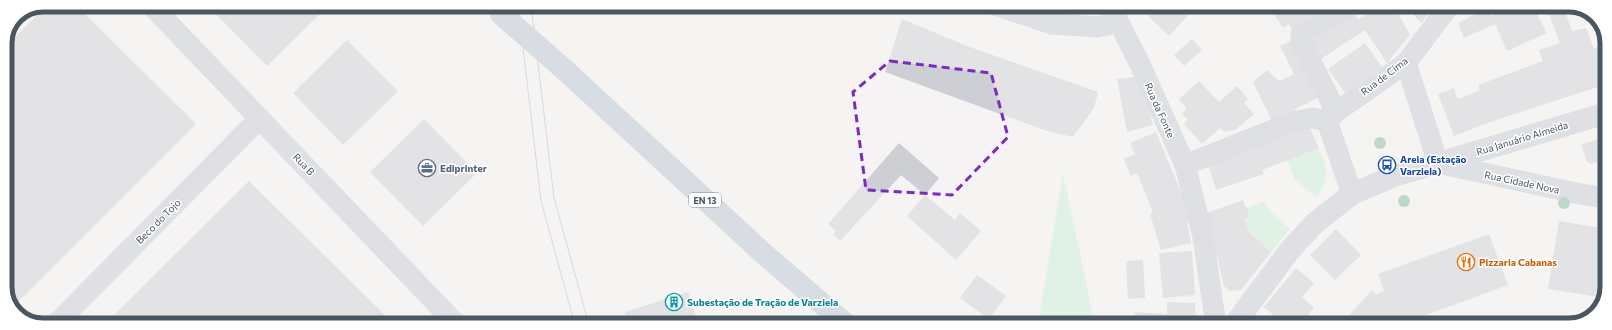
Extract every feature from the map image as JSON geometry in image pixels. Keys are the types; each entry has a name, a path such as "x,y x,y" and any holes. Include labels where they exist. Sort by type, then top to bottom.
{"main road":[{"name":"EN 13","path":"500,12 764,254 839,318"}],"street":[{"name":"Rua B","path":"157,12 451,318"},
{"name":"Rua da Fonte","path":"1016,12 1052,24 1097,27 1114,14 1139,62 1185,165 1204,237 1215,318"},
{"path":"1338,12 1301,35 1301,42 1331,116 1352,194"},
{"name":"Rua de Cima","path":"1331,116 1406,63 1444,12"},
{"path":"1406,63 1438,163"},
{"name":"Rua Januário Almeida","path":"1239,318 1290,250 1315,223 1352,194 1394,176 1600,115"},
{"path":"1185,165 1295,121 1331,116"},
{"name":"Beco do Tojo","path":"62,318 260,118"},
{"name":"Rua Cidade Nova","path":"1438,163 1600,197"}],"highlighted area":[{"path":"890,61 991,73 1008,137 952,195 866,190 853,92"}],"green space":[{"path":"1319,148 1326,168 1326,179 1321,191 1316,197 1295,179 1287,160"},
{"path":"1063,174 1093,318 1039,318"},
{"path":"1264,202 1276,218 1290,229 1271,252 1250,233 1244,219 1250,217 1246,208"}],"building":[{"path":"83,12 196,124 16,304 12,289 13,39 39,13"},
{"path":"320,12 321,13 267,66 215,13"},
{"path":"1144,12 1191,12 1169,36"},
{"path":"1273,12 1313,12 1317,18 1294,32 1289,24 1283,28"},
{"path":"1348,12 1354,12 1358,19 1371,12 1397,12 1410,35 1387,63 1365,30 1318,61 1309,38"},
{"path":"1411,12 1430,12 1421,23"},
{"path":"1480,12 1490,12 1492,16 1500,12 1536,12 1547,33 1507,51 1495,24 1464,38 1458,23"},
{"path":"1548,12 1565,12 1572,31 1586,28 1594,49 1600,47 1600,86 1493,121 1454,136 1438,94 1454,88 1458,99 1480,90 1478,85 1543,61 1539,50 1560,43"},
{"path":"902,19 967,46 1098,92 1094,108 1073,137 1047,131 885,72"},
{"path":"1192,39 1202,50 1184,66 1174,55"},
{"path":"347,40 398,91 343,145 293,93"},
{"path":"1293,40 1321,96 1272,121 1253,82 1267,70 1279,81 1294,74 1280,46"},
{"path":"1365,43 1382,67 1345,93 1328,69"},
{"path":"1141,76 1153,125 1127,132 1117,79"},
{"path":"1199,81 1219,102 1237,86 1248,99 1244,103 1254,114 1235,130 1224,132 1220,128 1202,144 1184,124 1188,120 1182,113 1187,109 1179,99"},
{"path":"424,119 477,173 423,226 370,172"},
{"path":"1308,124 1319,148 1262,170 1264,174 1216,190 1208,164"},
{"path":"1156,132 1185,202 1191,221 1187,222 1191,243 1161,250 1150,214 1153,212 1137,173 1131,176 1124,159 1135,154 1130,143"},
{"path":"1600,138 1600,163 1596,162 1591,164 1587,162 1581,145"},
{"path":"899,143 939,178 925,195 901,175 840,241 833,234 836,231 828,224"},
{"path":"249,181 388,318 111,318"},
{"path":"925,195 955,220 960,213 981,231 956,260 907,216"},
{"path":"1243,200 1250,217 1244,219 1250,233 1271,252 1241,290 1229,291 1224,286 1207,213"},
{"path":"1559,221 1600,228 1600,287 1598,297 1548,289"},
{"path":"1336,229 1361,255 1335,280 1310,255"},
{"path":"1489,234 1508,285 1418,318 1346,318 1372,290 1376,295 1384,291 1378,274"},
{"path":"1192,251 1195,295 1163,298 1159,253"},
{"path":"1143,260 1145,298 1128,299 1126,261"},
{"path":"1296,268 1314,283 1302,297 1314,308 1306,318 1277,318 1264,307"},
{"path":"977,275 1006,296 990,318 960,298"},
{"name":"Subestação de Tração de Varziela","path":"688,292 696,318 627,318 625,312"},
{"path":"1167,302 1195,303 1196,318 1135,318 1135,312 1167,314"}],"tram line":[{"path":"519,12 541,201 573,318"},
{"path":"532,12 554,198 587,318"}],"place":[{"name":"Areia (Estação Varziela)","path":"1387,165"},
{"name":"Ediprinter","path":"427,168"},
{"name":"Pizzaria Cabanas","path":"1466,262"},
{"name":"Subestação de Tração de Varziela","path":"674,302"}]}
